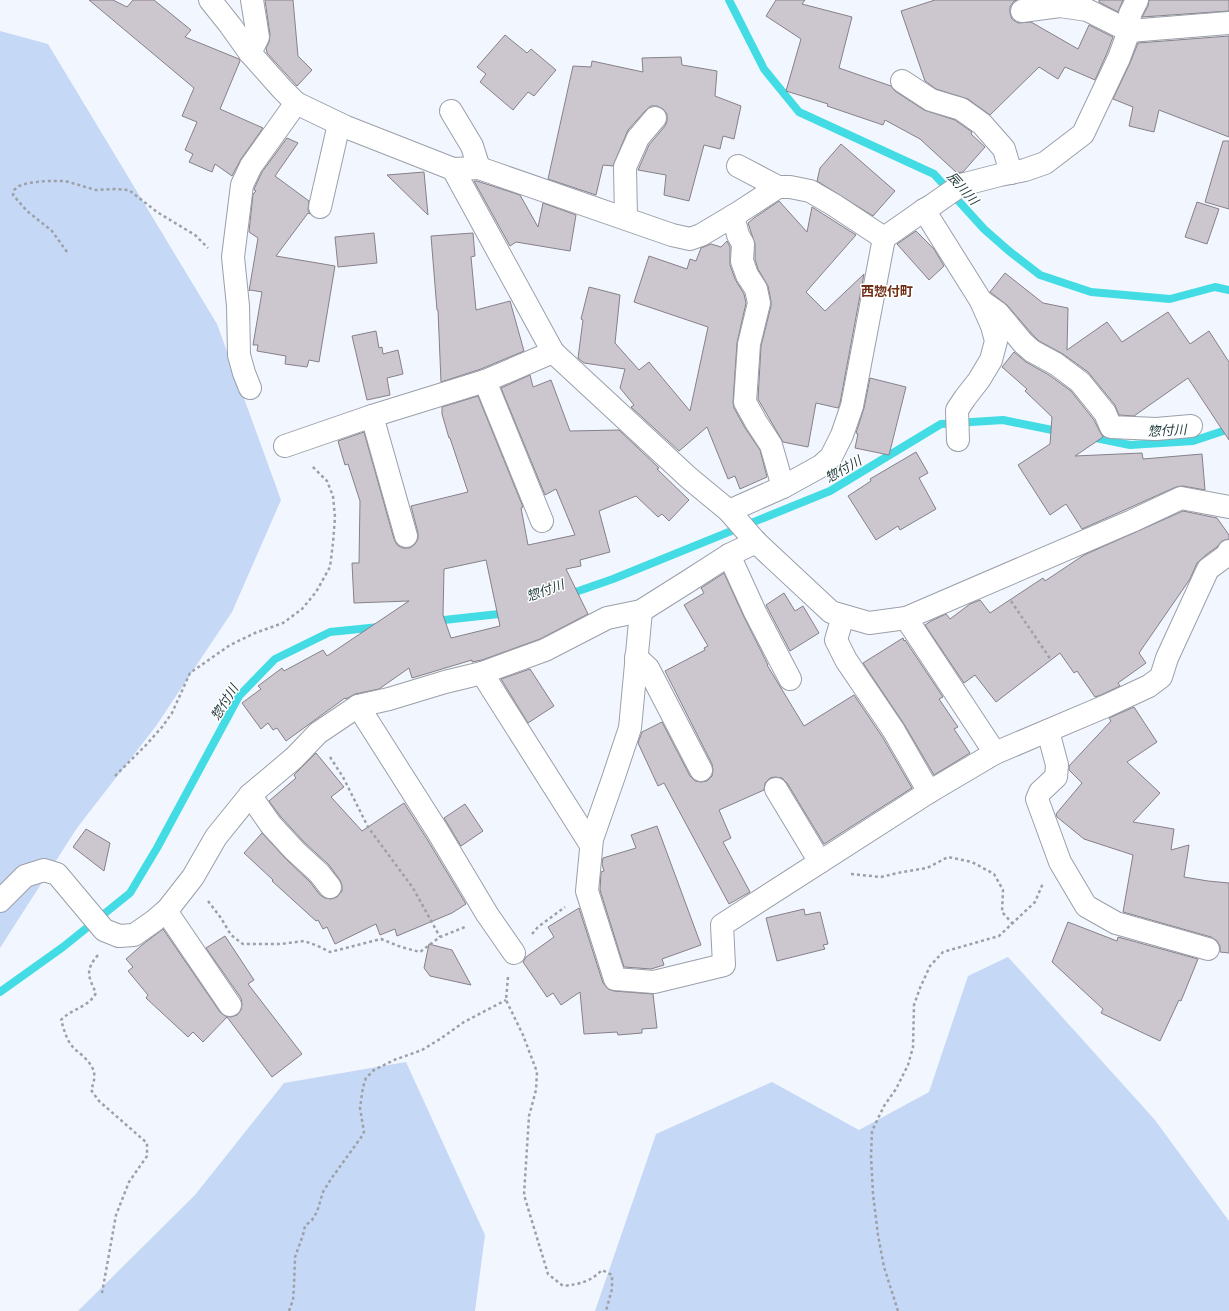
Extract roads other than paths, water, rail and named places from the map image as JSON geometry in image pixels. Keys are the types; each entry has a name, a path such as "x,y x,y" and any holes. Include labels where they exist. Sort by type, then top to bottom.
{"street":[{"path":"210,0 250,53 296,103 339,124 453,169 479,168 672,235 690,238 701,235 778,187"},
{"path":"250,53 258,37 252,0"},
{"path":"731,514 821,466 831,457 842,435 852,406 884,238 962,185 1011,172 1025,170 1045,163 1083,134 1119,58 1129,31 1130,14 1137,0"},
{"path":"1022,11 1047,4 1087,10 1129,31 1229,23"},
{"path":"902,81 931,100 961,109 982,124 1004,150 1011,172"},
{"path":"250,388 239,355 238,306 234,263 235,238 242,185 251,166 296,103"},
{"path":"451,111 472,146 479,168"},
{"path":"626,218 624,167 638,138 648,124 655,118"},
{"path":"320,207 339,124"},
{"path":"738,166 778,187 790,187 810,191 884,238"},
{"path":"453,169 552,352 689,478 731,514 754,540 831,612 869,623 906,618 1132,521 1181,498 1229,507"},
{"path":"927,208 981,300 992,326 996,341 991,360 979,380 957,410 958,440"},
{"path":"733,216 738,235 743,244 742,261 756,289 759,303 749,344 745,402 771,445 783,487"},
{"path":"981,300 998,312 1023,343 1032,351 1056,364 1080,382 1105,413 1111,427 1156,429 1191,426"},
{"path":"292,444 372,416 485,381 552,352"},
{"path":"485,381 542,521"},
{"path":"372,416 406,536"},
{"path":"0,901 25,876 44,870 57,874 104,930 119,936 134,935 166,911 188,883 216,837 250,795 294,758 316,736 358,706 389,699 445,682 482,673 545,650 606,618 641,611 754,540"},
{"path":"641,611 630,728 592,839 587,892 615,979 654,982 724,965 722,925 929,792 995,753 1149,686 1161,677 1208,569 1227,555 1229,551"},
{"path":"729,555 755,612 790,679"},
{"path":"843,616 836,640 846,660 894,731 929,792"},
{"path":"906,618 995,753"},
{"path":"636,657 648,668 702,770"},
{"path":"482,673 591,845"},
{"path":"358,706 438,832 487,914 514,953"},
{"path":"1048,731 1057,765 1056,777 1040,792 1037,799 1060,862 1086,906 1116,922 1208,949"},
{"path":"776,789 820,862"},
{"path":"250,795 271,825 330,887"},
{"path":"166,911 230,1005"}],"waterway":[{"name":"辰川川","path":"729,0 764,69 799,112 934,174 984,229 1040,275 1091,292 1170,299 1215,287 1229,290"},
{"name":"惣付川","path":"567,595 613,579 830,491 941,424 1003,420 1062,432"},
{"name":"惣付川","path":"1091,437 1130,445 1193,441 1229,429"},
{"name":"惣付川","path":"435,621 508,613"},
{"name":"惣付川","path":"0,992 63,947 130,893 157,848 239,696 275,659 330,632 379,627"}],"district":[{"name":"西惣付町","path":"887,291"}]}
